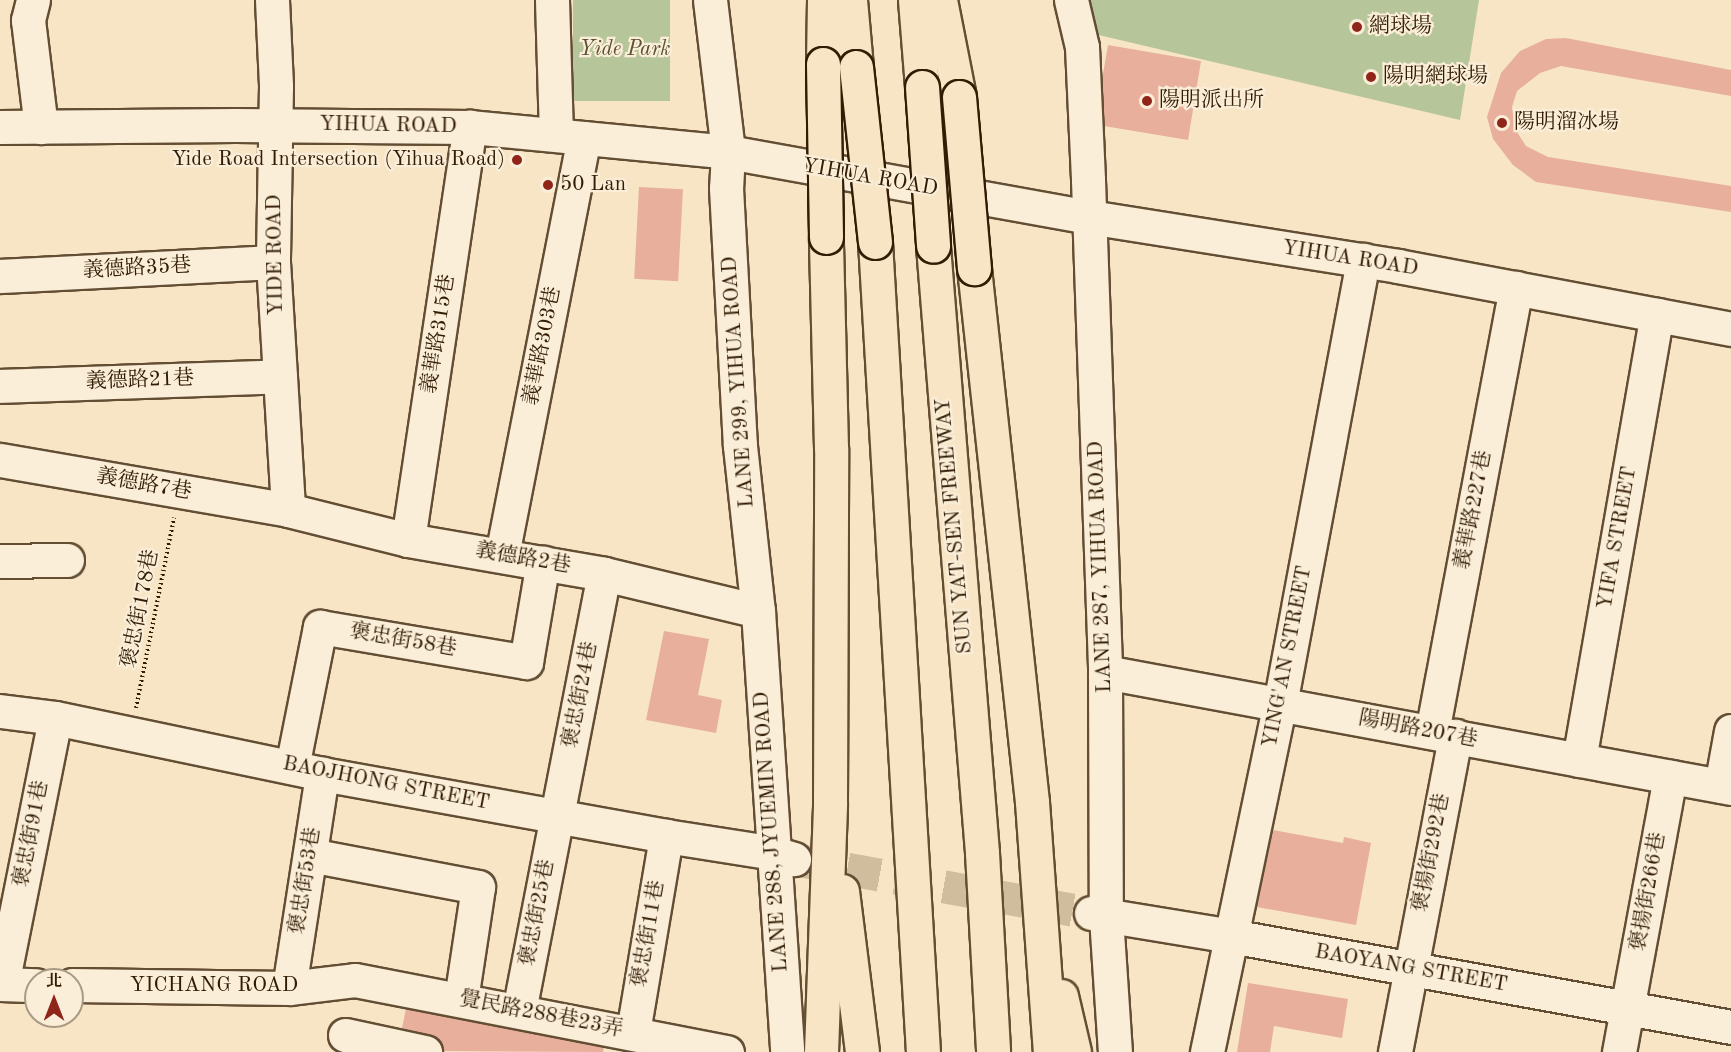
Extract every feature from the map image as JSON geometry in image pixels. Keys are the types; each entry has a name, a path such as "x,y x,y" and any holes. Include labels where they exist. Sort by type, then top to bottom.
{"highway":[{"path":"821,1052 830,803 831,448 823,63 824,0"},
{"path":"850,0 875,242 923,1052"},
{"name":"SUN YAT-SEN FREEWAY","path":"915,0 982,854 993,1052"},
{"path":"940,0 958,98 974,268 1011,592 1042,918 1050,1052"},
{"path":"830,803 862,1052"},
{"path":"1042,918 1074,1052"}],"street":[{"path":"33,0 28,20 41,127"},
{"name":"YIDE ROAD","path":"272,0 276,125 273,262 288,510"},
{"name":"義華路303巷","path":"502,555 570,136 552,0"},
{"name":"LANE 299, YIHUA ROAD","path":"710,0 728,152 726,188 740,434 758,611"},
{"name":"LANE 287, YIHUA ROAD","path":"1071,0 1082,47 1105,672 1099,915 1114,1052"},
{"name":"YIHUA ROAD","path":"0,128 276,125 470,127 728,152 1089,217 1363,260 1731,329"},
{"name":"義華路315巷","path":"408,540 470,127"},
{"name":"YING'AN STREET","path":"1207,1052 1280,704 1363,260"},
{"name":"義德路35巷","path":"0,276 273,262"},
{"name":"義華路227巷","path":"1443,734 1516,288"},
{"name":"YIFA STREET","path":"1580,760 1657,315"},
{"name":"義德路21巷","path":"0,386 280,376"},
{"name":"義德路7巷","path":"0,460 288,510"},
{"name":"義德路2巷","path":"288,510 408,540 543,561 758,611"},
{"path":"0,561 67,560"},
{"name":"褒忠街58巷","path":"307,770 320,627 526,662 543,561"},
{"name":"褒忠街24巷","path":"557,816 604,574"},
{"name":"LANE 288, JYUEMIN ROAD","path":"758,611 784,856 788,1052"},
{"name":"陽明路207巷","path":"1105,672 1726,787"},
{"name":"BAOJHONG STREET","path":"0,711 56,718 307,770 784,856"},
{"name":"褒忠街91巷","path":"1,984 56,718"},
{"path":"1726,787 1731,732"},
{"name":"褒揚街292巷","path":"1395,1052 1410,969 1443,734"},
{"name":"褒忠街53巷","path":"289,988 310,855 307,770"},
{"name":"褒揚街266巷","path":"1620,1052 1670,777"},
{"name":"褒忠街25巷","path":"519,1011 557,816"},
{"name":"褒忠街11巷","path":"623,1038 666,836"},
{"path":"310,855 478,887 461,1000"},
{"name":"BAOYANG STREET","path":"1099,915 1231,936 1731,1027"},
{"path":"355,980 344,1044 425,1052"},
{"name":"覺民路288巷23弄","path":"355,980 519,1011 623,1038 727,1052"},
{"name":"YICHANG ROAD","path":"84,985 289,988 355,980"},
{"path":"1,984 24,985"}],"path":[{"name":"褒忠街178巷","path":"131,734 180,491"}],"green space":[{"name":"Yide Park","path":"573,0 670,0 670,101 573,101"},
{"name":"陽明網球場","path":"1083,0 1479,0 1460,120 1090,33"}],"building":[{"name":"陽明溜冰場","path":"1566,38 1731,70 1731,96 1561,66 1540,73 1517,91 1512,107 1515,129 1526,146 1548,157 1731,186 1731,212 1536,182 1513,165 1493,139 1487,117 1501,73 1520,51 1546,39"},
{"name":"陽明派出所","path":"1108,45 1201,61 1188,140 1104,126 1102,80"},
{"path":"639,187 683,189 678,281 634,279"},
{"path":"664,631 709,639 698,695 722,700 716,733 646,720"},
{"path":"1273,830 1343,843 1344,837 1371,843 1356,925 1257,907"},
{"path":"1248,983 1348,999 1342,1038 1274,1026 1270,1052 1237,1052"},
{"path":"406,1009 604,1047 603,1052 443,1051 437,1038 402,1028"}],"tunnel":[{"path":"799,860 1091,913"}],"place":[{"name":"網球場","path":"1357,27"},
{"name":"陽明網球場","path":"1371,77"},
{"name":"陽明派出所","path":"1147,101"},
{"name":"陽明溜冰場","path":"1502,123"},
{"name":"Yide Road Intersection (Yihua Road)","path":"517,160"},
{"name":"50 Lan","path":"548,185"}]}
